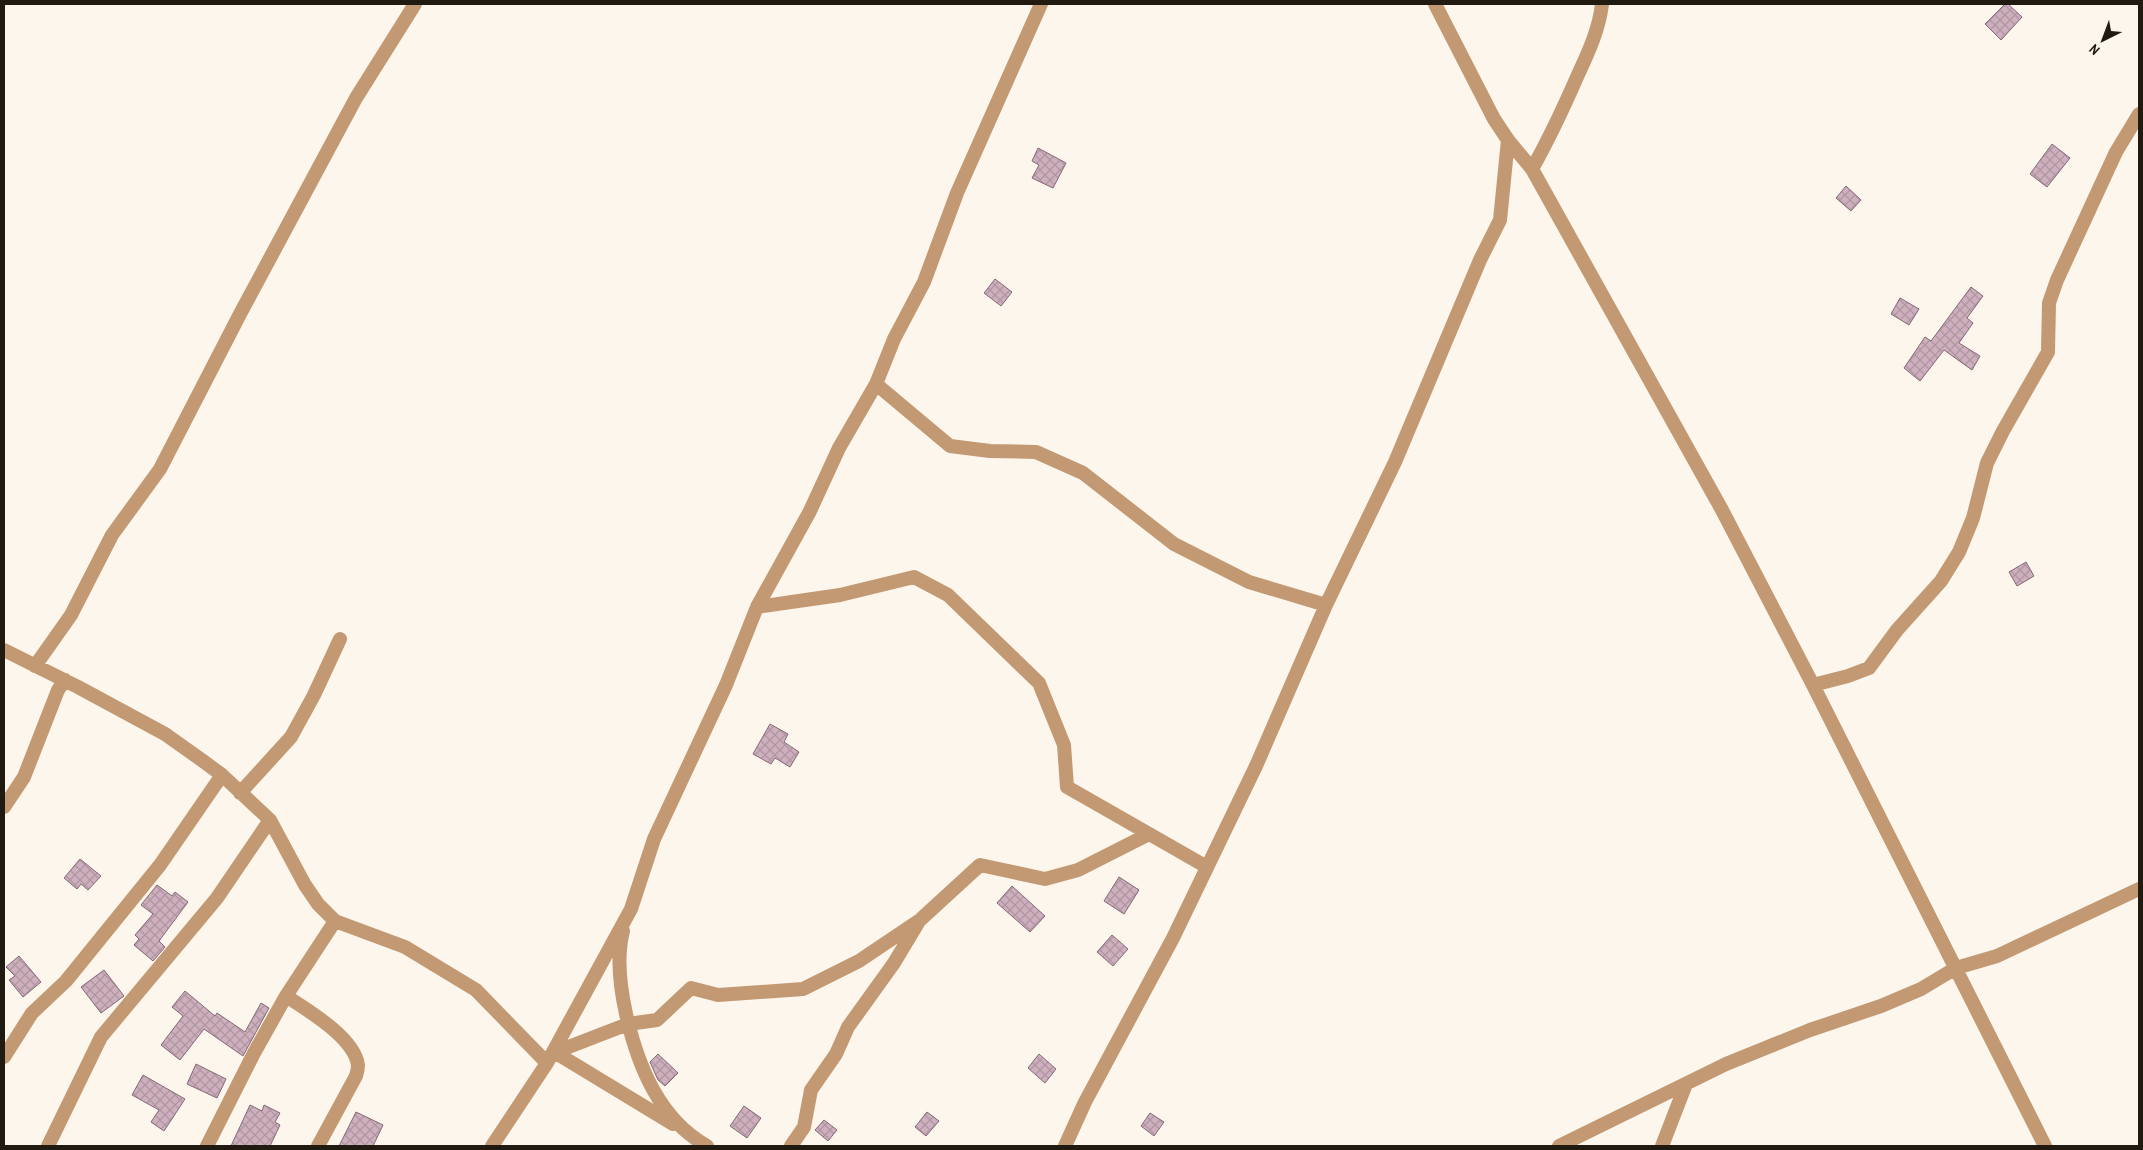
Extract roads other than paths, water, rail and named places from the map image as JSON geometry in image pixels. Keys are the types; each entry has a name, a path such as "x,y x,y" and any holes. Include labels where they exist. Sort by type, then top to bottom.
{"street":[{"path":"36,666 71,615 112,535 160,470 240,314 356,98 415,4"},
{"path":"492,1146 552,1056 623,924 642,880 654,839 726,685 756,607 810,510 839,448 876,384 894,339 924,282 957,193 1042,4"},
{"path":"1435,4 1494,119 1508,140 1532,168 1722,510 1813,685 2045,1146"},
{"path":"1532,168 1554,130 1590,48 1600,22 1602,4"},
{"path":"1813,685 1870,668 1897,630 1941,581 1959,552 1973,518 1987,463 2048,352 2049,303 2057,280 2116,152 2139,114"},
{"path":"1065,1146 1086,1102 1173,938 1256,766 1326,605 1395,462 1480,260 1500,220 1508,140"},
{"path":"876,384 950,446 990,451 1036,452 1083,473 1174,544 1249,582 1326,605"},
{"path":"756,607 840,595 914,576 948,595 1039,683 1064,745 1067,787 1207,867"},
{"path":"240,793 291,737 314,695 340,639"},
{"path":"4,650 65,680 165,734 222,775 270,820 305,885 318,904 334,921 405,947 476,990 552,1056 707,1146"},
{"path":"4,806 24,777 58,690 65,680"},
{"path":"4,1057 32,1013 66,980 160,865 222,775"},
{"path":"48,1146 101,1037 217,898 270,820"},
{"path":"552,1056 628,1024 657,1020 692,988 718,995 802,989 859,961 920,920 980,866 1045,879 1078,870 1149,834"},
{"path":"1559,1146 1726,1064 1810,1030 1881,1006 1921,989 1956,968 1997,956 2139,889"},
{"path":"791,1146 804,1127 811,1090 836,1054 848,1027 894,963 920,920"},
{"path":"207,1146 254,1053 286,996 334,921"},
{"path":"623,924 620,980 628,1024 640,1064 656,1094 685,1132"},
{"path":"286,996 338,1032 353,1052 358,1065 356,1076 318,1146"},
{"path":"1662,1146 1686,1084"}]}
